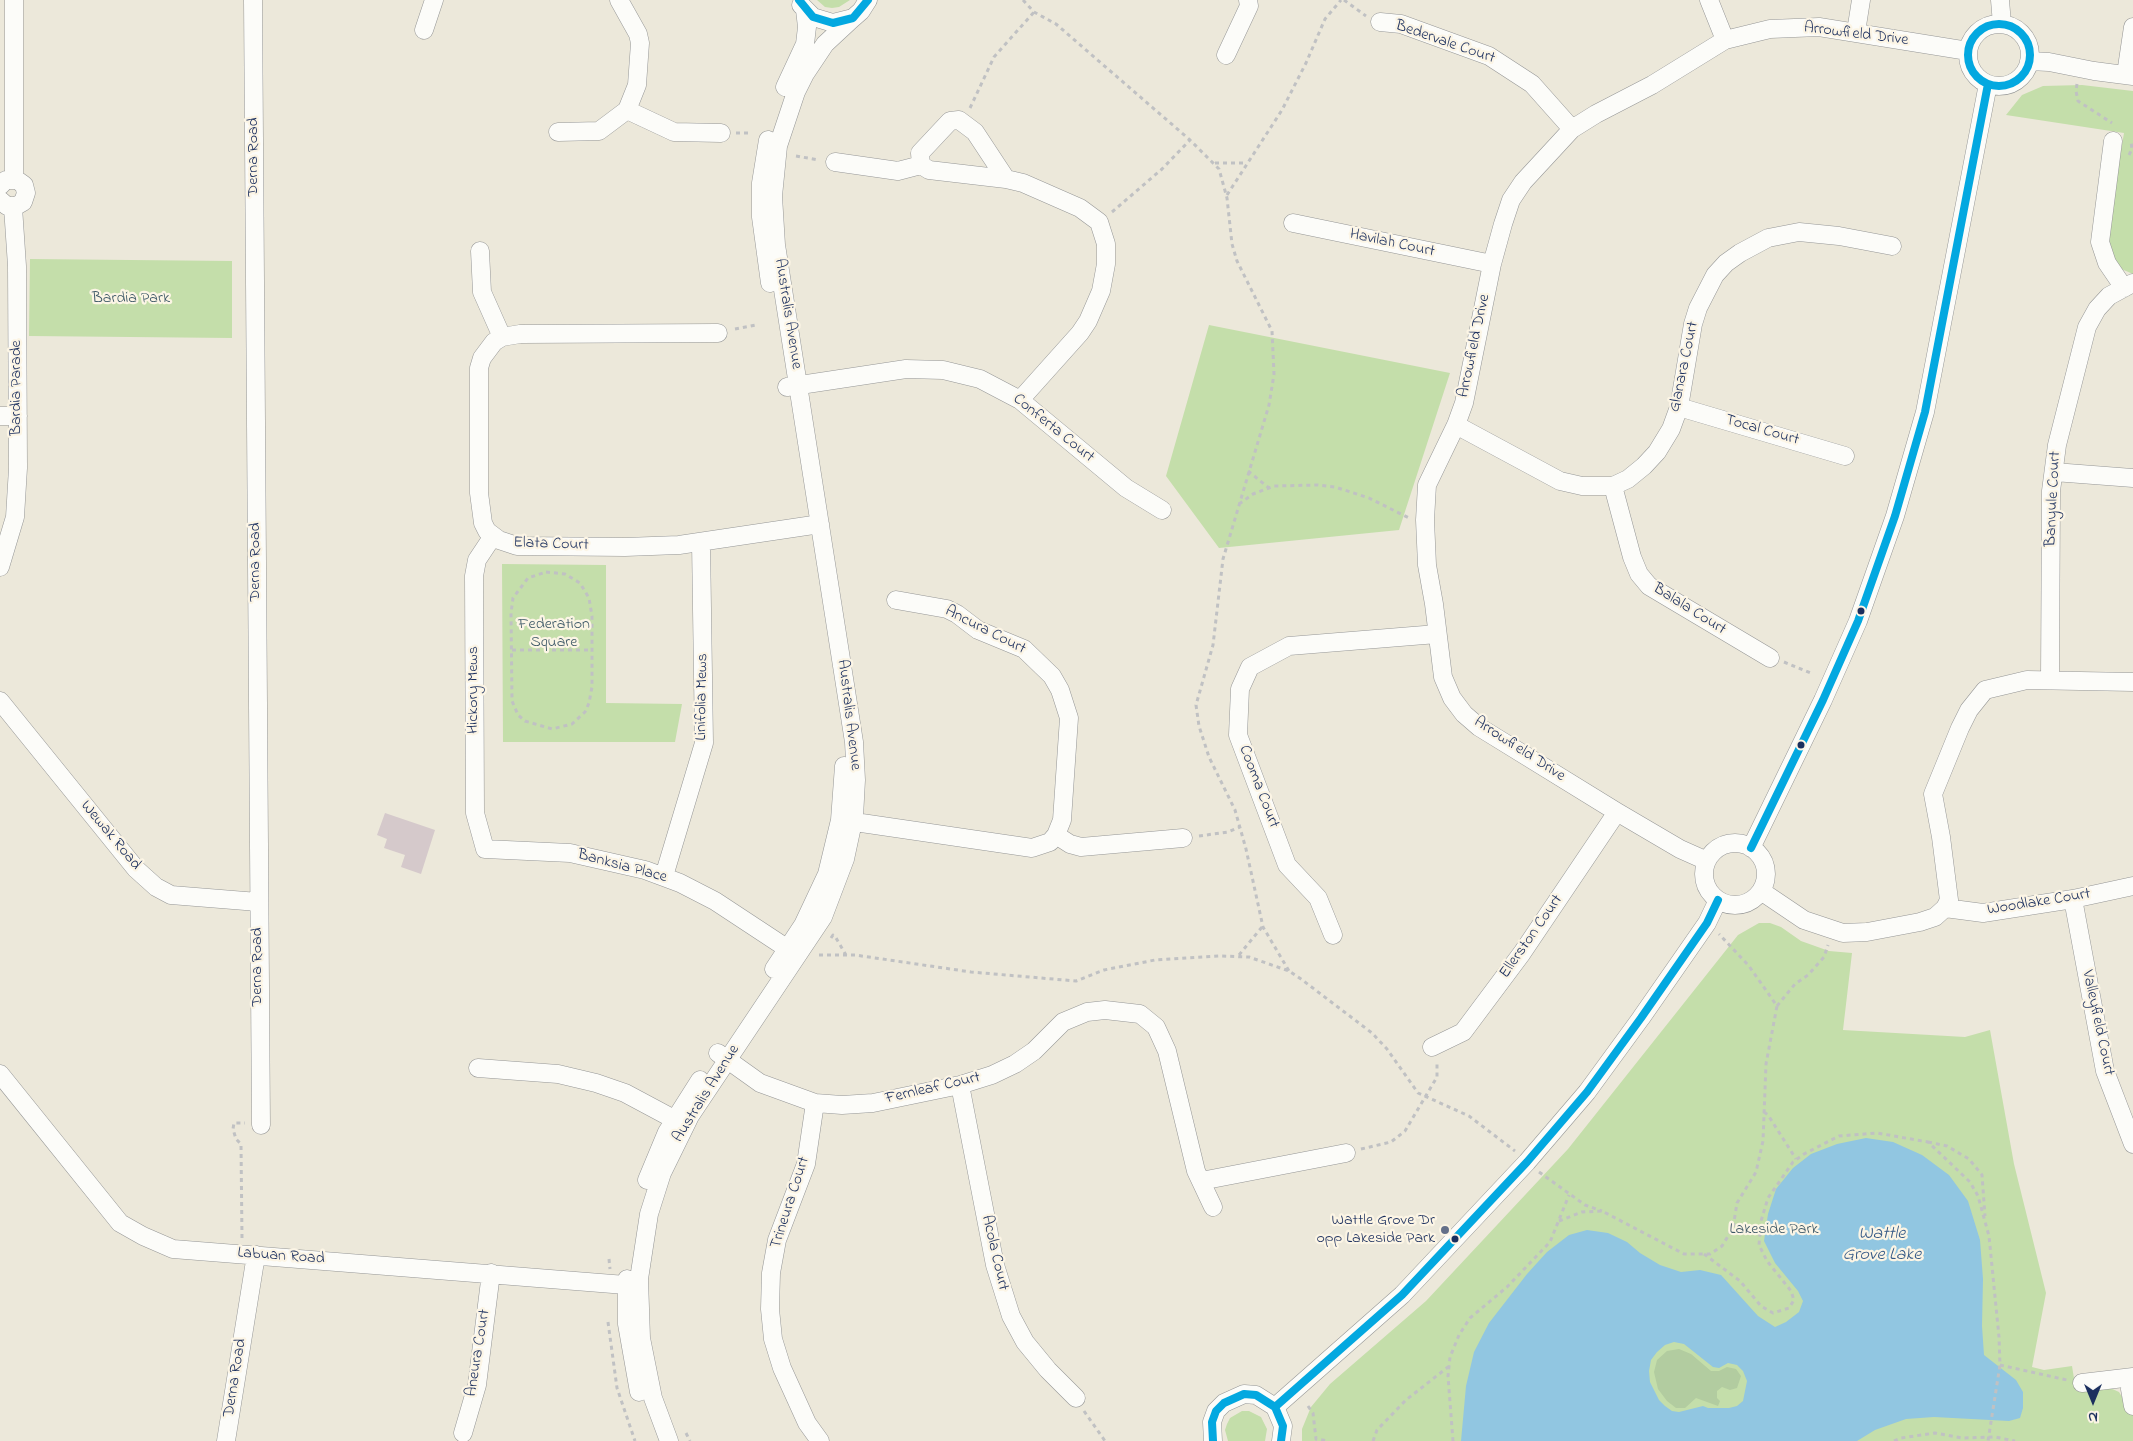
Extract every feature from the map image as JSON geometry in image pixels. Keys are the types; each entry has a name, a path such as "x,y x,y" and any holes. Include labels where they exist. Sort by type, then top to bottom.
{"street":[{"path":"6,203 23,202 26,193 22,183 7,183 14,0"},
{"name":"Derna Road","path":"253,0 261,1124"},
{"path":"424,30 434,0"},
{"path":"558,132 599,131 627,110 637,85 640,43 638,34 619,0"},
{"path":"1226,55 1249,6 1248,0"},
{"path":"1709,0 1725,40"},
{"path":"1856,32 1861,0"},
{"path":"2000,0 2002,24"},
{"name":"Australis Avenue","path":"792,387 774,228 772,196 775,164 788,112 805,74 825,44 868,1"},
{"path":"802,5 813,17 833,23 853,18"},
{"name":"Australis Avenue","path":"656,1441 643,1404 633,1366 627,1324 633,1286 634,1231 644,1191 659,1148 680,1122 792,952 828,907 845,859 847,821 843,751 814,525 792,387 762,234 761,183 766,148 773,120 807,35 802,5"},
{"name":"Bedervale Court","path":"1380,22 1401,24 1489,56 1532,84 1572,129"},
{"path":"1994,24 2002,24 2010,26 2023,36 2030,53 2029,61 2021,76 2014,82 1997,86 1981,80 1970,67 1968,51 1970,43 1979,31 1994,24"},
{"name":"Arrowfield Drive","path":"1707,861 1680,849 1479,728 1464,714 1452,698 1443,677 1426,565 1427,485 1456,425 1472,369 1492,264 1511,200 1523,182 1572,129 1596,114 1652,85 1725,40 1770,29 1818,27 1968,51"},
{"path":"2029,61 2049,62 2094,71 2129,75 2133,28"},
{"path":"1751,848 1823,700 1858,621 1894,516 1925,412 1988,84"},
{"path":"627,110 674,132 721,133"},
{"path":"1006,179 975,132 965,122 956,119 948,123 922,149 919,158 921,165 929,170 1006,179 1023,184 1080,208 1098,222 1105,236 1107,253 1105,275 1096,306 1080,333 1020,400"},
{"path":"2113,141 2100,242 2107,263 2128,285"},
{"path":"835,162 898,171 921,165"},
{"name":"Bardia Parade","path":"0,567 15,517 18,416 17,266 6,203"},
{"name":"Havilah Court","path":"1293,223 1492,264"},
{"name":"Glanara Court","path":"1613,486 1628,479 1657,452 1671,429 1679,407 1693,324 1698,308 1715,275 1740,253 1768,238 1800,232 1839,236 1892,246"},
{"path":"480,251 482,292 502,337 520,334 718,333"},
{"name":"Banyule Court","path":"2050,680 2051,491 2057,445 2087,327 2103,302 2128,285"},
{"name":"Elata Court","path":"502,337 487,349 482,358 479,378 480,506 483,523 493,536 507,544 531,546 645,547 701,542 814,525"},
{"name":"Conferta Court","path":"792,387 887,372 925,369 943,370 980,379 1020,400 1126,488 1162,510"},
{"name":"Tocal Court","path":"1679,407 1845,456"},
{"path":"0,416 18,416"},
{"path":"1456,425 1560,480 1582,486 1613,486"},
{"path":"2054,472 2133,478"},
{"name":"Balala Court","path":"1613,486 1632,557 1639,574 1649,586 1770,658"},
{"name":"Hickory Mews","path":"485,849 475,813 474,576 476,560 493,536"},
{"name":"Linifolia Mews","path":"664,876 704,743 701,542"},
{"name":"Ancura Court","path":"896,600 947,609 978,630 1024,649 1052,676 1066,704 1070,733 1062,820 1056,835"},
{"name":"Cooma Court","path":"1333,935 1318,898 1287,865 1238,735 1240,689 1250,667 1289,646 1437,634"},
{"path":"1761,891 1804,920 1843,933 1867,932 1920,922 1935,917 1945,908 1948,900 1941,838 1933,794 1960,728 1969,710 1985,690 2027,680 2133,682"},
{"name":"Wewak Road","path":"0,701 136,869 156,887 171,895 258,902"},
{"name":"Ellerston Court","path":"1432,1047 1463,1032 1522,953 1617,812"},
{"path":"847,821 1032,848 1050,842 1056,835 1070,844 1081,847 1183,838"},
{"path":"1726,845 1743,845 1751,848 1763,863 1766,873 1761,891 1749,902 1741,905 1725,904 1711,895 1704,878 1707,861 1718,848 1726,845"},
{"name":"Banksia Place","path":"485,849 570,853 607,860 664,876 715,901 792,952"},
{"name":"Woodlake Court","path":"1945,908 1982,913 2073,899 2133,886"},
{"name":"Valleyfield Court","path":"2073,899 2105,1072 2133,1144"},
{"path":"1275,1407 1402,1295 1489,1205 1587,1092 1707,923 1718,900"},
{"name":"Fernleaf Court","path":"722,1056 760,1083 815,1103 842,1106 873,1103 960,1085 1016,1064 1034,1051 1063,1022 1087,1012 1105,1010 1140,1014 1156,1027 1167,1051 1196,1171 1213,1207"},
{"path":"478,1068 542,1072 576,1078 625,1094 680,1122"},
{"name":"Labuan Road","path":"0,1074 120,1222 143,1236 174,1249 491,1273 633,1286"},
{"name":"Acola Court","path":"960,1085 995,1265 1011,1316 1025,1342 1048,1370 1076,1398"},
{"name":"Trineura Court","path":"815,1103 806,1164 777,1240 770,1273 770,1309 774,1339 782,1368 807,1422 820,1441"},
{"path":"1201,1182 1346,1153"},
{"name":"Derna Road","path":"226,1441 249,1254"},
{"name":"Aneura Court","path":"463,1433 477,1385 491,1273"},
{"name":"Australis Avenue","path":"633,1286 644,1360 654,1398 669,1441"},
{"path":"2082,1383 2133,1379 2130,1389 2133,1406"},
{"path":"1210,1438 1216,1411 1224,1403 1234,1397 1256,1395 1275,1407 1283,1426 1281,1441"}],"path":[{"path":"1023,0 1034,12 1056,24 1215,163 1224,181 1232,244 1237,261 1272,331 1274,346 1269,405 1238,505 1222,565 1213,645 1196,705 1199,726 1209,757 1228,794 1240,828 1262,927 1289,971"},
{"path":"1226,196 1292,92 1325,19 1342,0 1357,11 1380,22"},
{"path":"965,122 994,57 1034,12"},
{"path":"1098,222 1162,169 1190,140"},
{"path":"796,156 835,162"},
{"path":"1215,163 1248,163"},
{"path":"718,333 756,325"},
{"path":"1248,471 1269,488"},
{"path":"1238,505 1253,494 1288,484 1335,487 1369,498 1425,526"},
{"path":"546,572 564,574 580,583 586,590 591,608 592,650 592,687 585,712 572,724 552,729 525,721 513,708 513,598 528,578 546,572"},
{"path":"512,650 592,650"},
{"path":"1770,658 1792,664 1813,674"},
{"path":"1183,838 1228,832 1240,828"},
{"path":"1707,923 1749,966 1777,1006"},
{"path":"1239,955 1262,927"},
{"path":"1541,1173 1585,1205 1602,1211 1684,1254 1710,1254 1722,1246 1733,1228 1737,1203 1756,1172 1763,1141 1766,1064 1777,1006 1790,990 1824,957 1833,930"},
{"path":"830,940 833,935 847,955"},
{"path":"815,961 824,947"},
{"path":"819,955 847,955 971,972 1076,980 1128,964 1239,955 1249,957 1289,971 1372,1033 1387,1049 1412,1086 1426,1097 1469,1116 1513,1150"},
{"path":"1346,1153 1391,1142 1405,1131 1436,1077 1438,1065 1432,1047"},
{"path":"1764,1112 1768,1115 1796,1160"},
{"path":"249,1254 241,1144 236,1139 233,1129 234,1122 261,1124"},
{"path":"1704,1254 1740,1282 1761,1306 1773,1313 1790,1308 1794,1300 1791,1291 1768,1261 1759,1245 1761,1221 1768,1198 1796,1160 1839,1136 1877,1133 1947,1146 1969,1159 1982,1175 1985,1223 1996,1297 2000,1365 1988,1439"},
{"path":"1928,1142 1970,1182 1978,1196 1985,1223"},
{"path":"1454,1441 1449,1366 1450,1357 1463,1326 1536,1258 1550,1242 1570,1195"},
{"path":"1559,1221 1582,1212 1602,1211"},
{"path":"2000,1365 2082,1383"},
{"path":"1373,1441 1377,1430 1406,1400 1449,1366"},
{"path":"1076,1398 1105,1441"},
{"path":"1308,1406 1313,1413 1316,1440 1329,1441"},
{"path":"683,1426 690,1441"},
{"path":"1894,1441 1901,1438 1935,1433 1962,1438 2015,1441"}],"green space":[{"path":"817,0 850,0 839,7 832,8 825,7"},
{"path":"2082,85 2133,91 2133,274 2119,268 2110,248 2108,226 2124,133 2006,115 2022,95 2043,86"},
{"name":"Bardia Park","path":"30,259 232,261 232,338 29,336"},
{"path":"1209,325 1450,373 1399,530 1219,548 1166,476"},
{"name":"Federation Square","path":"502,564 606,565 606,703 682,704 675,742 503,742"},
{"name":"Lakeside Park","path":"1759,923 1770,923 1781,927 1801,941 1829,951 1852,953 1843,1030 1965,1037 1990,1030 2014,1164 2046,1293 2032,1367 2044,1370 2072,1366 2076,1391 2108,1387 2119,1392 2133,1415 2133,1441 1302,1441 1302,1429 1311,1407 1330,1384 1426,1301 1568,1149 1738,935"},
{"path":"1679,1349 1691,1354 1711,1371 1719,1371 1727,1367 1736,1369 1741,1376 1737,1388 1730,1390 1722,1387 1717,1391 1717,1398 1720,1401 1718,1406 1696,1398 1685,1408 1676,1408 1667,1401 1658,1389 1654,1372 1657,1360 1667,1351"},
{"path":"1242,1411 1249,1411 1261,1417 1267,1429 1265,1441 1228,1441 1225,1430 1227,1424 1230,1418"}],"water":[{"name":"Wattle Grove Lake","path":"1866,1138 1893,1142 1922,1155 1949,1175 1968,1201 1980,1240 1983,1279 1982,1326 1984,1355 2016,1380 2023,1392 2023,1408 2020,1418 2009,1421 1934,1417 1906,1419 1875,1430 1857,1441 1461,1441 1466,1386 1474,1352 1489,1323 1527,1274 1547,1252 1569,1235 1587,1230 1608,1233 1627,1242 1640,1253 1660,1265 1681,1272 1700,1270 1721,1275 1758,1316 1775,1327 1786,1322 1799,1312 1803,1301 1798,1291 1775,1263 1764,1241 1768,1214 1776,1189 1793,1168 1811,1154 1837,1144","holes":["1674,1342 1684,1344 1713,1367 1719,1368 1728,1363 1737,1365 1743,1371 1747,1381 1743,1401 1737,1406 1729,1408 1708,1408 1703,1406 1679,1412 1672,1411 1665,1406 1659,1400 1650,1382 1651,1360 1665,1345"]}],"building":[{"path":"385,813 435,830 421,874 401,867 405,855 384,848 387,839 377,835"}],"transit line":[{"path":"799,0 813,17 833,23 853,18 868,0"},
{"path":"1999,24 2011,27 2021,33 2027,43 2030,55 2027,67 2021,77 2011,83 1999,86 1987,83 1977,77 1971,67 1968,55 1971,43 1977,33 1987,27 1999,24"},
{"path":"1751,848 1823,700 1858,621 1895,516 1925,412 1988,84"},
{"path":"1275,1407 1402,1295 1527,1162 1587,1092 1641,1018 1707,923 1718,900"},
{"path":"1213,1441 1212,1422 1216,1411 1224,1403 1244,1394 1256,1395 1275,1407 1283,1426 1281,1441"}],"place":[{"name":"Wattle Grove Dr opp Lakeside Park","path":"1445,1230"}]}
